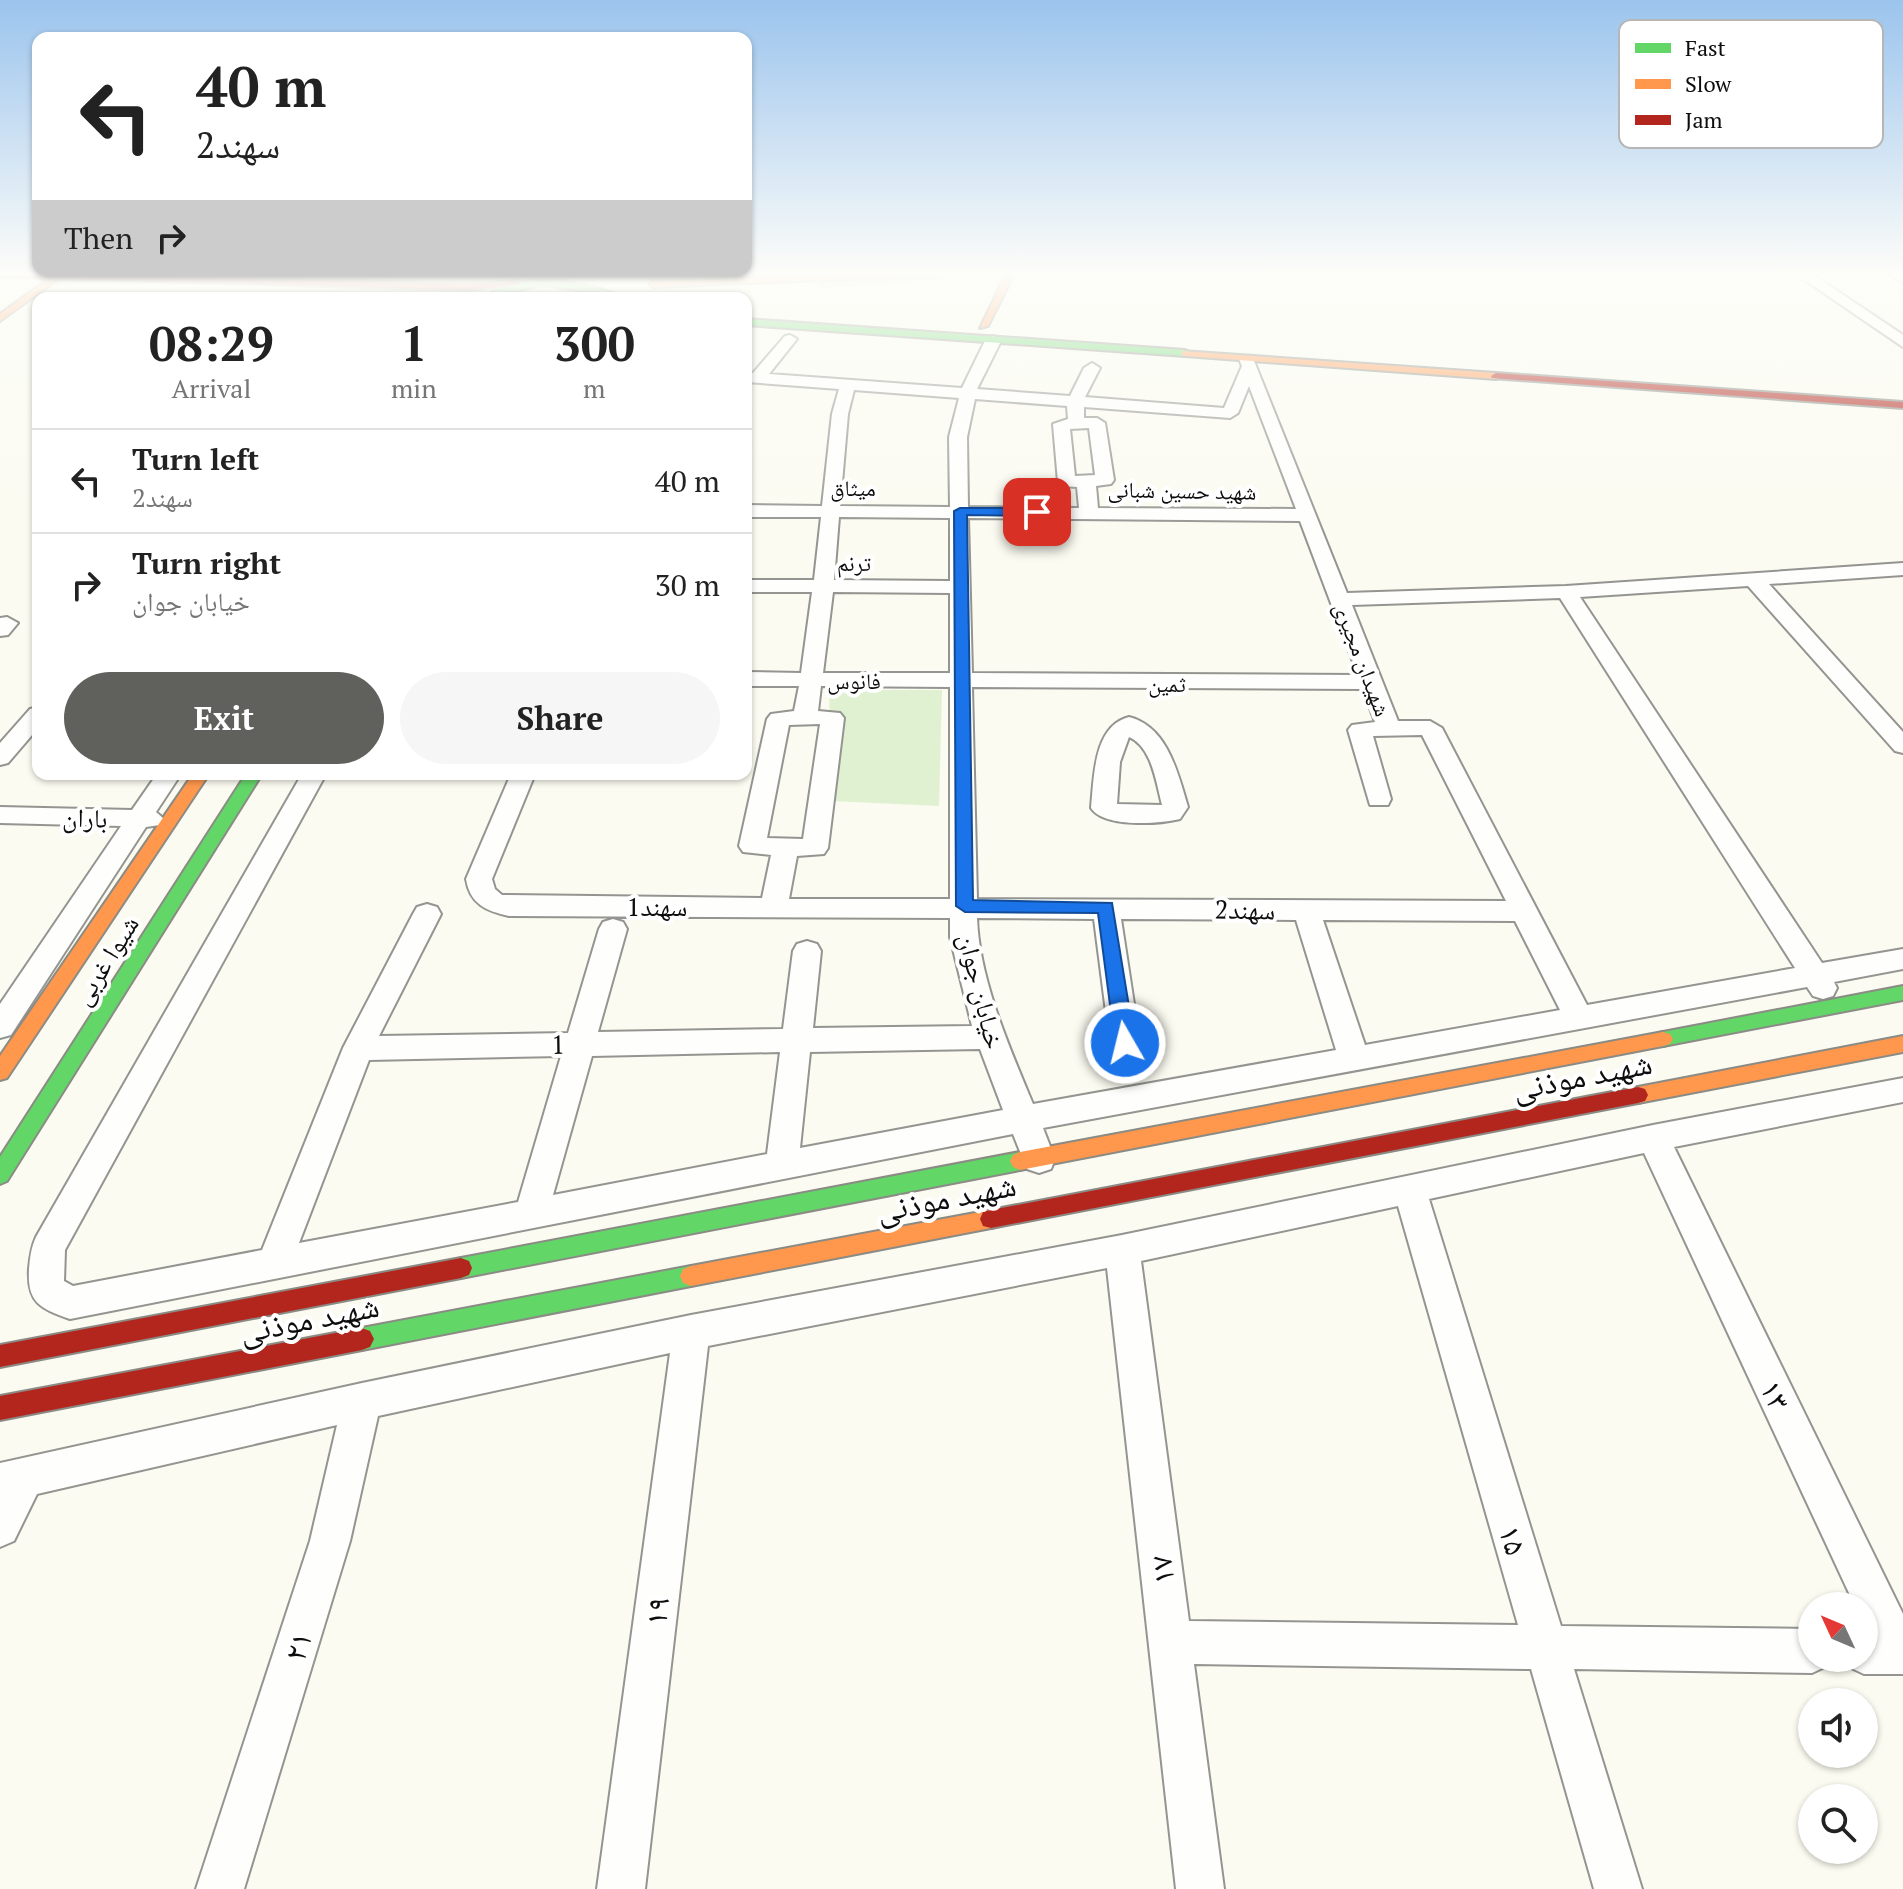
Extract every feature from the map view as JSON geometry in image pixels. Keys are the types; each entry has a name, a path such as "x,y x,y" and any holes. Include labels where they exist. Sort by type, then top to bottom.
{"main road":[{"path":"1222,360 1903,405"},
{"path":"1415,360 1903,390"},
{"name":"شیوا غربی","path":"0,1072 197,780"},
{"name":"شیوا غربی","path":"0,1175 250,780"},
{"name":"شهید موذنی","path":"0,1356 346,1303 1039,1159 1903,993"},
{"name":"شهید موذنی","path":"0,1408 1903,1044"},
{"path":"331,1345 346,1303"}],"street":[{"path":"752,377 769,360"},
{"name":"خیابان جوان","path":"979,360 958,437 964,937 990,1037 1039,1159"},
{"path":"752,378 1230,413 1248,363"},
{"name":"شهیدان مجیری","path":"1248,363 1389,728 1430,728 1524,911"},
{"path":"1076,423 1075,402 1092,368"},
{"path":"805,717 824,586 840,414 848,384"},
{"path":"1097,423 1105,480 1086,481 1067,482 1061,424 1097,423"},
{"path":"1086,481 1089,513"},
{"name":"میثاق","path":"752,511 960,511"},
{"name":"شهید حسین شبانی","path":"960,511 1307,515"},
{"path":"1338,599 1566,592 1903,569"},
{"path":"1753,579 1903,746"},
{"name":"ترنم","path":"752,586 961,587"},
{"path":"1566,592 1836,1005"},
{"name":"فانوس","path":"752,679 962,681"},
{"name":"ثمین","path":"962,681 1372,682"},
{"path":"1125,682 1129,724"},
{"path":"805,717 832,718 815,848 752,846 779,719 805,717"},
{"path":"0,725 32,720"},
{"path":"0,758 32,721"},
{"path":"1379,799 1360,730 1389,728"},
{"path":"0,1027 165,780"},
{"path":"311,780 48,1248 46,1289 70,1303 1022,1119 1903,959"},
{"name":"1سهند","path":"520,780 479,879 481,892 492,903 509,907 965,906"},
{"name":"باران","path":"0,815 169,819"},
{"path":"774,906 786,847"},
{"name":"2سهند","path":"965,906 1524,911"},
{"path":"1106,907 1125,1043"},
{"path":"1306,909 1354,1059"},
{"path":"1524,911 1580,1020"},
{"path":"274,1263 358,1048 427,914"},
{"path":"531,1214 613,929"},
{"path":"782,1166 807,951"},
{"name":"1","path":"358,1048 990,1037"},
{"path":"0,1527 12,1480 362,1401 691,1332 1122,1250 1653,1138 1901,1093"},
{"name":"۱۳","path":"1653,1138 1889,1652"},
{"name":"۱۵","path":"1410,1191 1618,1889"},
{"name":"۱۷","path":"1122,1250 1200,1889"},
{"name":"۱۹","path":"621,1889 691,1332"},
{"name":"۲۱","path":"220,1889 330,1541 362,1401"},
{"path":"1170,1642 1798,1651"}],"green space":[{"path":"829,690 942,690 939,806 832,801"}],"traffic: fast":[{"path":"0,1175 250,780"},
{"path":"1663,1039 1903,993"},
{"path":"461,1268 1020,1161"},
{"path":"362,1339 691,1276"}],"traffic: slow":[{"path":"1282,360 1496,376"},
{"path":"0,1072 197,780"},
{"path":"1020,1161 1663,1039"},
{"path":"1638,1095 1903,1044"},
{"path":"691,1276 991,1219"}],"traffic: jam":[{"path":"1496,376 1903,405"},
{"path":"991,1219 1638,1095"},
{"path":"0,1356 461,1268"},
{"path":"0,1408 362,1339"}],"route":[{"path":"1037,512 960,511 965,906 1106,907 1125,1043"}]}
